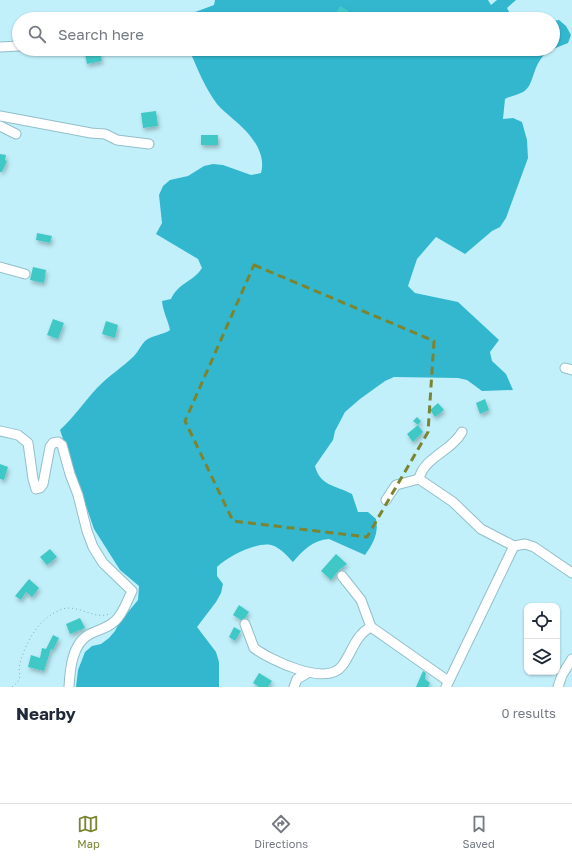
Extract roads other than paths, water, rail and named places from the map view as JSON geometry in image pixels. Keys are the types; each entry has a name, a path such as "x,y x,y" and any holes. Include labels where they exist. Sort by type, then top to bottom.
{"street":[{"path":"0,47 12,46"},
{"path":"0,116 91,133 104,134 117,140 149,144"},
{"path":"0,126 16,134"},
{"path":"0,267 25,274"},
{"path":"0,430 18,435 28,443 33,479 36,488 40,488 43,484 50,447 54,443 58,442 62,445 93,547 103,563 132,591 116,621 79,642 69,687"},
{"path":"386,500 396,485 419,479 427,465 453,443 462,432"},
{"path":"419,479 448,497 481,529 514,546 525,544 534,547 572,572"},
{"path":"342,576 361,600 371,627 447,684 514,546"},
{"path":"245,624 254,648 306,674"},
{"path":"294,687 297,678 306,674 330,674 336,672 341,667 360,635 371,627"},
{"path":"558,687 562,675 572,659"}]}
